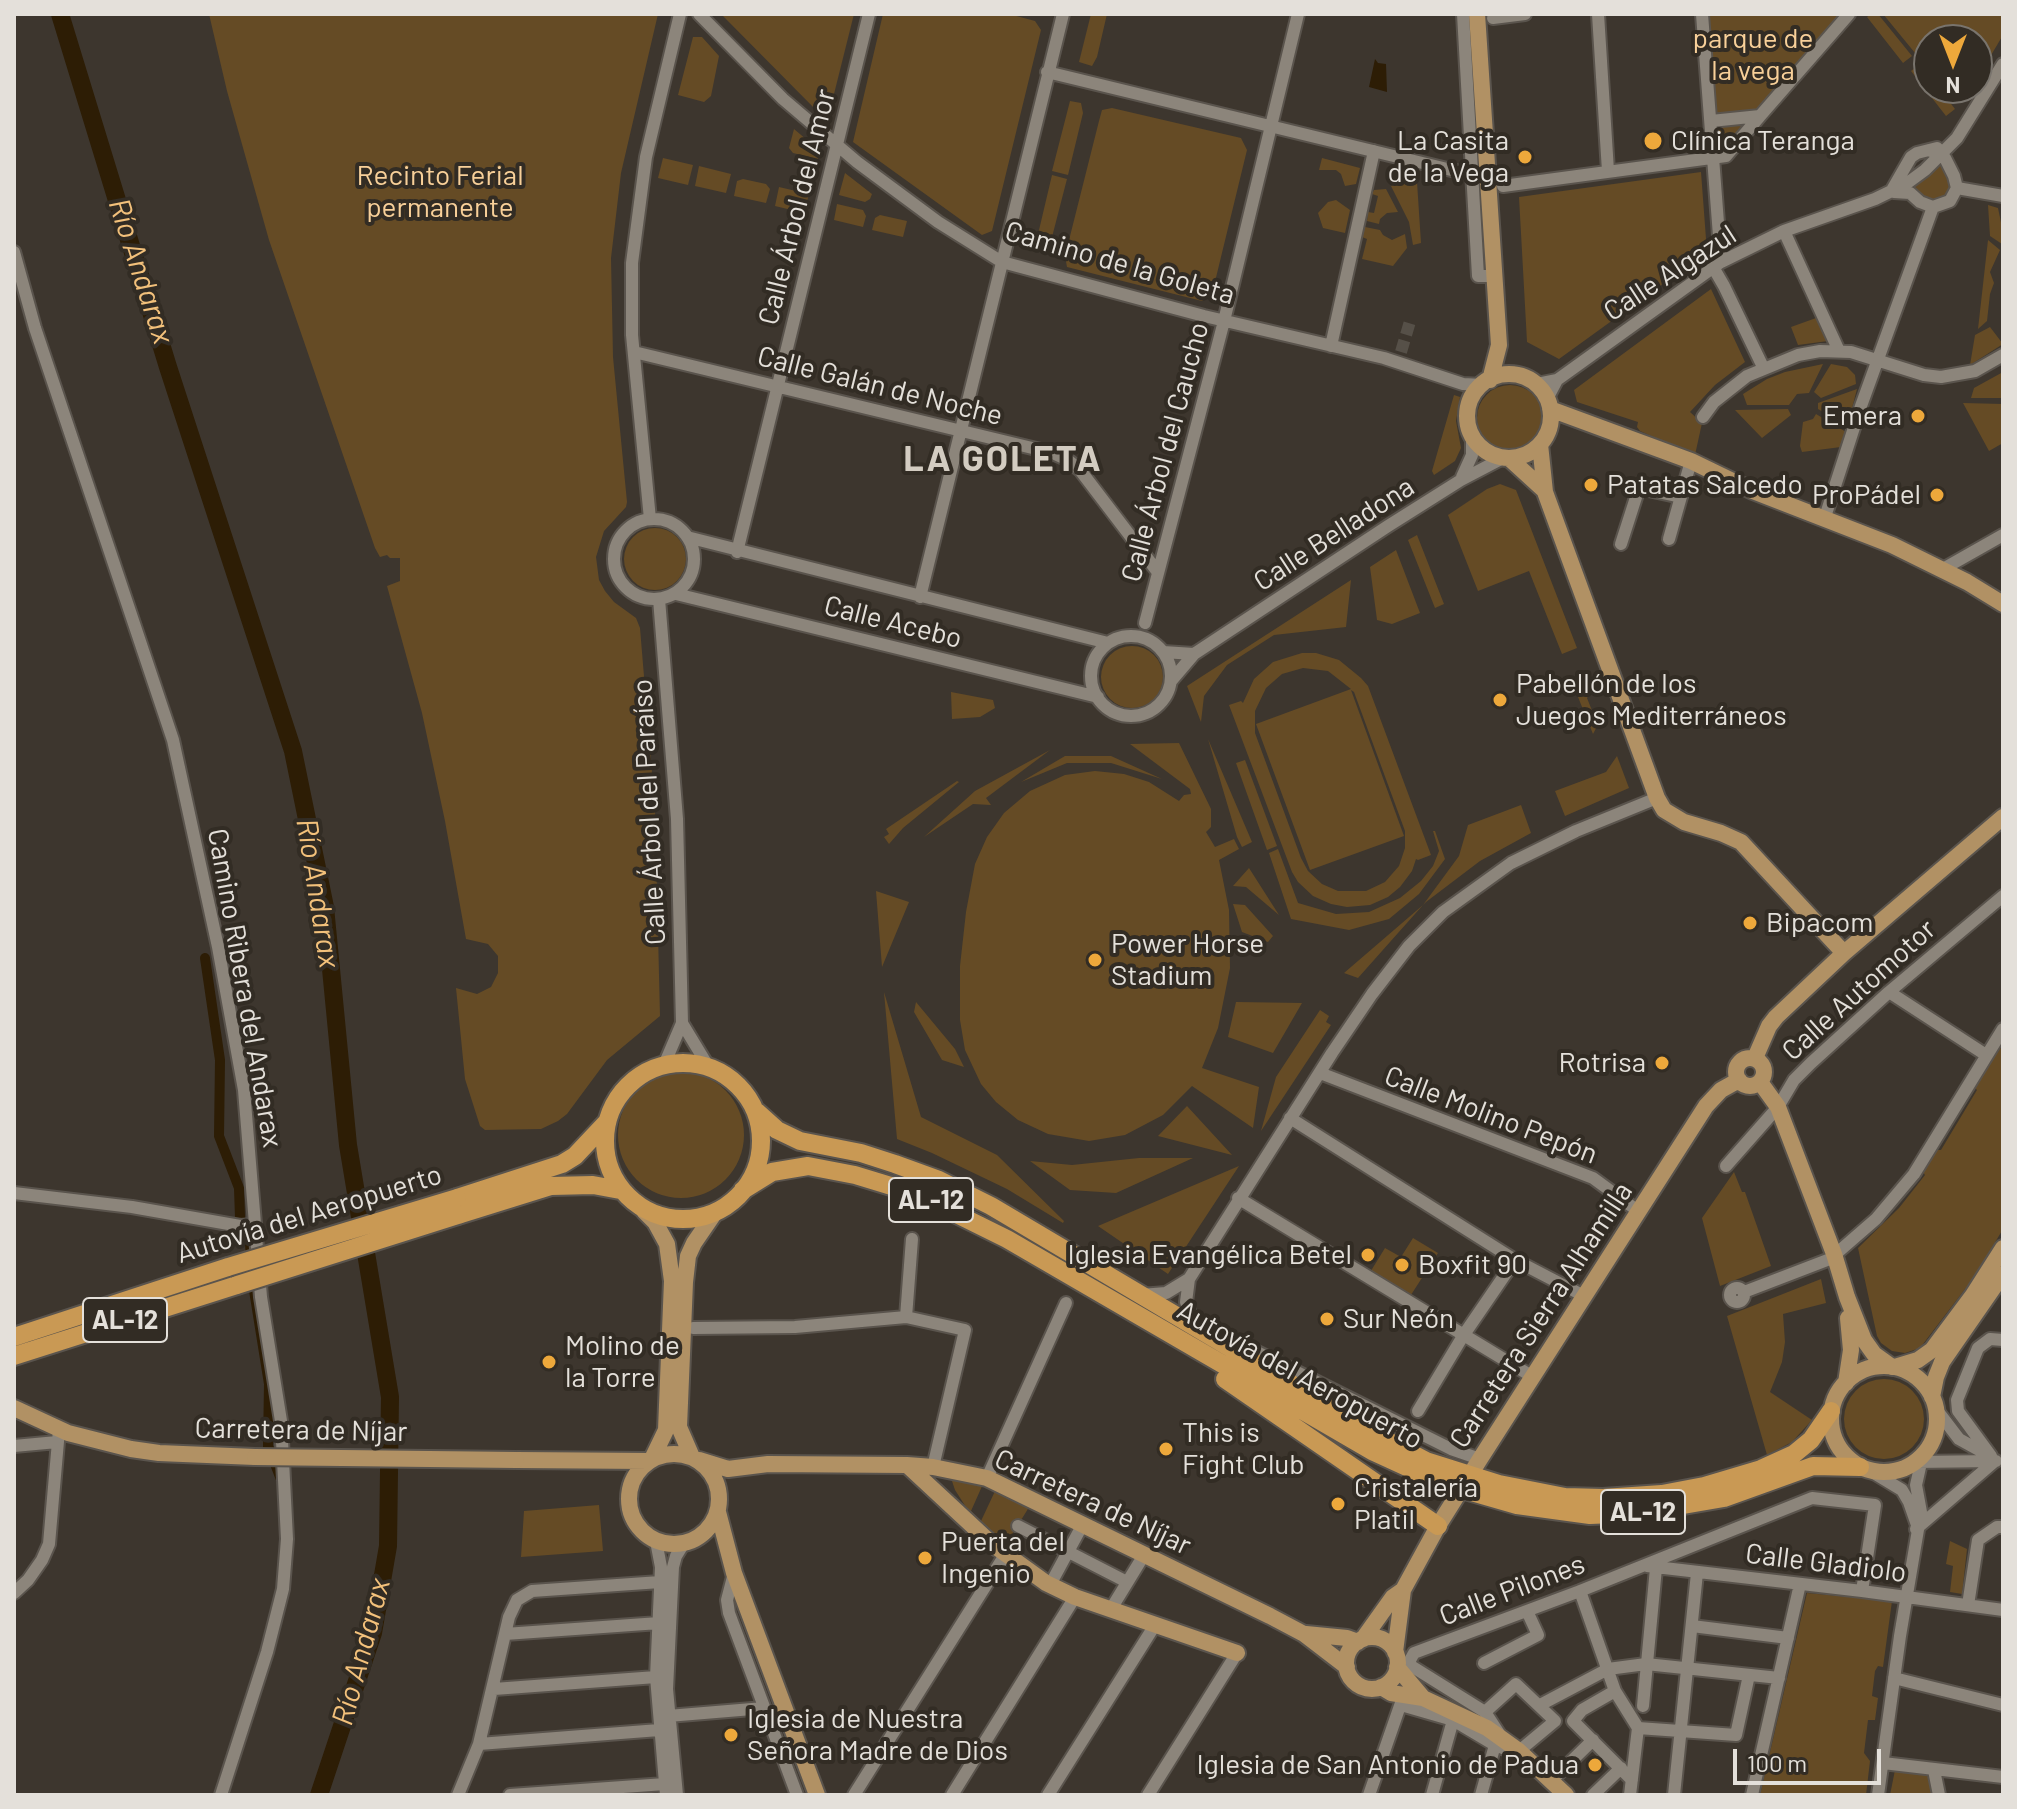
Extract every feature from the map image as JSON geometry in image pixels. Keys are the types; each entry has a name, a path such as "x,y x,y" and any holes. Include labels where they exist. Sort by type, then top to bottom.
{"highway":[{"path":"664,1065 684,1063 708,1066"},
{"name":"AL-12","path":"607,1122 615,1105 633,1083 648,1071 664,1065"},
{"name":"AL-12","path":"620,1190 644,1211 680,1219 716,1211 743,1190 756,1168 760,1149 757,1112 738,1087 708,1066"},
{"name":"Autovía del Aeropuerto","path":"757,1112 777,1130 800,1141 867,1155 939,1180 991,1206 1193,1322 1384,1439 1465,1482 1547,1511 1590,1515 1637,1513 1724,1498 1813,1466 1865,1468"},
{"path":"607,1122 608,1159 620,1190"},
{"name":"Autovía del Aeropuerto","path":"14,1356 237,1285 458,1206 562,1164 575,1156 607,1122"},
{"name":"Autovía del Aeropuerto","path":"743,1190 772,1172 793,1167 819,1167 855,1175 939,1203 1007,1239 1372,1451 1406,1469 1465,1482 1565,1497 1624,1498 1674,1493 1735,1478 1785,1459 1811,1440 1831,1411"},
{"name":"Autovía del Aeropuerto","path":"14,1337 228,1267 458,1206 569,1183 620,1190"},
{"path":"1104,1297 1128,1317 1241,1389 1438,1526"}],"main road":[{"path":"1485,16 1499,345 1517,376 1537,384 1554,411 1691,461 1753,491 1892,545 1943,569 2003,604"},
{"path":"1499,345 1477,386 1468,414 1472,436 1481,447 1506,458 1545,492"},
{"path":"1477,386 1517,376"},
{"path":"1506,458 1523,456 1540,444 1547,435 1554,411"},
{"path":"1540,444 1545,492 1664,810 1673,817 1741,842 1844,953"},
{"path":"1755,1058 1764,1034 1776,1017 1844,953 2003,817"},
{"path":"1755,1058 1764,1067 1764,1075 1760,1082 1749,1086 1739,1080 1736,1073 1740,1062 1755,1058"},
{"name":"Carretera Sierra Alhamilla","path":"1400,1661 1403,1590 1438,1526 1706,1106 1721,1090 1739,1080"},
{"path":"1760,1082 1778,1107 1866,1344 1892,1367 1916,1378 1934,1403"},
{"path":"644,1211 655,1222 667,1244 672,1281 666,1430 650,1460"},
{"path":"716,1211 688,1256 679,1427 696,1458 713,1475 732,1568 817,1795"},
{"path":"2003,1248 1973,1295 1935,1346 1921,1359 1864,1370 1837,1393 1831,1411 1831,1425 1845,1455 1865,1468 1891,1472 1920,1459 1935,1431 1936,1377 1942,1362 2003,1274"},
{"path":"1846,1383 1851,1350 1847,1297"},
{"name":"Carretera de Níjar","path":"14,1408 58,1436 159,1453 255,1457 650,1460"},
{"path":"696,1458 679,1453 650,1460 639,1469 629,1491 629,1506 634,1521 656,1541 670,1544 707,1539 718,1546 732,1568"},
{"name":"Carretera de Níjar","path":"696,1458 728,1469 768,1464 907,1465 987,1478 1304,1634 1347,1667"},
{"path":"595,1460 615,1471 629,1491"},
{"path":"907,1465 1005,1555 1050,1585 1075,1597 1237,1653"},
{"path":"690,1541 713,1523 734,1481 751,1467"},
{"path":"939,1468 952,1506"},
{"name":"Carretera Sierra Alhamilla","path":"1361,1641 1393,1597 1403,1590"},
{"name":"Carretera de Níjar","path":"1304,1634 1361,1641"},
{"path":"1400,1661 1391,1680 1381,1687 1369,1688 1357,1684 1347,1667 1350,1651 1361,1641 1382,1639 1400,1661 1423,1698 1522,1754 1564,1794"},
{"path":"1381,1687 1402,1700 1423,1698"}],"street":[{"path":"650,519 634,352 632,263 646,157 680,14"},
{"name":"Camino de la Goleta","path":"699,14 783,99 837,145 927,215 1002,262 1224,321 1331,346 1399,357 1477,386"},
{"name":"Calle Árbol del Amor","path":"737,552 869,14"},
{"path":"920,597 1062,14"},
{"name":"Calle Árbol del Caucho","path":"1152,642 1145,623 1157,571 1224,321 1298,14"},
{"path":"1463,14 1478,276 1495,276"},
{"path":"1485,16 1525,14"},
{"path":"1598,14 1608,171"},
{"path":"1702,14 1714,157 1717,264 1724,286 1763,367"},
{"path":"1503,186 1726,156 1849,14"},
{"path":"1904,179 1945,159 1951,144 2003,64"},
{"path":"1047,72 1472,175"},
{"path":"1711,121 1760,116"},
{"path":"1904,179 1911,157 1951,144"},
{"path":"1929,150 1945,159 1957,188"},
{"path":"1331,346 1374,151"},
{"path":"1904,179 1920,202 1933,207 1950,201 1957,188"},
{"name":"Calle Algazul","path":"1537,384 1557,380 1717,264 1784,231 1891,192 1904,179"},
{"path":"1957,188 2003,196"},
{"path":"1891,192 1915,196"},
{"path":"1825,517 1933,207"},
{"path":"1784,231 1839,351"},
{"name":"Camino Ribera del Andarax","path":"14,252 35,328 173,740 218,947 244,1090 267,1346 281,1421 287,1539 283,1589 267,1652 221,1795"},
{"path":"1703,417 1729,389 1763,367 1798,355 1839,351 1941,377 1975,371 2003,355"},
{"name":"Calle Galán de Noche","path":"634,352 1053,453 1080,470 1157,571"},
{"name":"Calle Algazul","path":"1554,411 1557,380"},
{"path":"1461,480 1470,462 1472,436"},
{"name":"Calle Belladona","path":"1171,681 1194,654 1461,480 1506,458"},
{"path":"1669,539 1691,461"},
{"path":"1621,544 1639,488 1681,497"},
{"path":"650,519 674,525 687,537 694,552 693,568 689,580 676,594 659,599 643,598 632,593 616,574 614,550 627,529 650,519"},
{"path":"1943,569 2003,535"},
{"name":"Calle Acebo","path":"687,537 1108,643"},
{"name":"Calle Acebo","path":"676,594 1098,697"},
{"name":"Calle Árbol del Paraíso","path":"659,599 677,819 682,1023"},
{"name":"Calle Árbol del Caucho","path":"1127,636 1145,623"},
{"path":"1127,636 1152,642 1163,652 1170,668 1171,681 1166,695 1156,708 1140,716 1128,717 1113,712 1098,697 1091,679 1092,666 1098,653 1108,643 1127,636"},
{"path":"1163,652 1194,654"},
{"path":"1146,1295 1171,1292 1189,1279 1238,1198 1372,994 1409,946 1443,912 1511,863 1576,831 1657,798"},
{"name":"Calle Automotor","path":"1726,1166 1778,1107 1794,1080 1889,992 2003,896"},
{"path":"1889,992 1986,1055"},
{"path":"664,1065 682,1023"},
{"path":"682,1023 708,1066"},
{"path":"1744,1292 1830,1259 1876,1219 1914,1174 2003,1029"},
{"name":"Calle Molino Pepón","path":"1320,1073 1593,1178 1638,1211"},
{"path":"1290,1118 1515,1260 1584,1296"},
{"path":"14,1193 132,1207 240,1226 254,1225"},
{"path":"1238,1198 1533,1377"},
{"path":"906,1317 912,1239"},
{"path":"1418,1411 1463,1336 1515,1260"},
{"path":"1189,1279 1186,1302 1193,1322 1438,1443 1480,1459"},
{"path":"987,1478 1066,1303"},
{"path":"693,1328 795,1327 906,1317 965,1330 939,1468"},
{"path":"1998,1459 1958,1411 1957,1400 1978,1348 1990,1339 2003,1340"},
{"path":"1934,1403 1959,1439 1998,1459"},
{"path":"14,1446 58,1436 49,1544 28,1580 14,1593"},
{"path":"1878,1795 1921,1512 1916,1485 1920,1459 1998,1459"},
{"path":"1917,1527 1998,1459"},
{"path":"1865,1468 1902,1490 1917,1527"},
{"name":"Calle Pilones","path":"1400,1661 1414,1653 1650,1567 1812,1498 1875,1505 1862,1591"},
{"path":"1050,1585 1083,1524"},
{"path":"1018,1526 1127,1582"},
{"path":"1968,1605 1976,1546 1983,1535 2003,1527"},
{"path":"510,1795 665,1790 656,1677 660,1557 656,1541"},
{"path":"677,1795 668,1716 671,1585 676,1556 690,1541"},
{"path":"854,1795 1005,1555"},
{"path":"1111,1609 1144,1555"},
{"path":"1643,1706 1650,1567"},
{"name":"Calle Gladiolo","path":"1650,1567 2003,1610"},
{"path":"732,1568 727,1600 729,1613 797,1795"},
{"path":"1674,1795 1697,1573"},
{"path":"458,1795 479,1744 505,1634 517,1600 532,1591 660,1582"},
{"path":"1752,1795 1800,1584"},
{"path":"1580,1591 1615,1691 1638,1728 1630,1795"},
{"path":"952,1795 1075,1597"},
{"path":"1484,1663 1538,1635 1527,1611"},
{"path":"505,1634 659,1623"},
{"path":"1048,1795 1155,1625"},
{"path":"1692,1626 1788,1638"},
{"path":"1148,1795 1237,1653"},
{"path":"1400,1661 1485,1712 1498,1742 1481,1795"},
{"path":"1540,1705 1608,1669 1646,1664 1779,1678"},
{"path":"1638,1728 1736,1735 1749,1675"},
{"path":"494,1689 656,1677"},
{"path":"1894,1678 2003,1705"},
{"path":"1485,1712 1516,1684 1555,1721 1522,1754"},
{"path":"1615,1691 1582,1710 1573,1721 1632,1780"},
{"path":"1369,1795 1402,1700 1454,1717 1432,1795"},
{"path":"668,1716 764,1708"},
{"path":"479,1744 659,1730"},
{"path":"1551,1781 1593,1740"},
{"path":"1883,1763 2003,1777"},
{"path":"1593,1795 1621,1768"},
{"path":"1934,1770 1939,1795"}],"green space":[{"name":"Recinto Ferial permanente","path":"209,14 658,14 621,173 611,258 613,357 627,502 604,531 596,557 599,580 605,591 636,618 640,628 655,809 660,1016 607,1060 567,1114 541,1129 485,1130 480,1126 465,1079 456,988 477,994 491,987 498,973 498,956 488,944 466,939 422,713 387,586 400,581 400,558 380,557 375,548 269,240"},
{"path":"721,14 854,14 829,114 820,114"},
{"path":"883,14 1009,14 1035,21 1041,30 992,231 982,235 853,142"},
{"path":"1091,14 1107,14 1092,66 1079,62"},
{"name":"parque de la vega","path":"1708,14 1846,14 1727,151 1718,152"},
{"path":"1878,14 1912,56 1903,63 1867,17"},
{"path":"1883,14 2003,14 2003,35 1993,52 1993,24 1913,24 1913,51"},
{"path":"693,37 702,37 719,56 711,96 704,102 678,95"},
{"path":"1070,101 1081,103 1083,113 1068,175 1052,171"},
{"path":"1937,104 1951,104 1955,109 1946,116"},
{"path":"1112,108 1241,138 1247,150 1212,294 1202,301 1067,267 1065,256 1102,110"},
{"path":"794,129 820,151 818,159 793,153 789,148"},
{"path":"663,158 693,165 688,185 658,178"},
{"path":"1322,158 1360,168 1356,184 1345,186 1336,170 1319,170"},
{"path":"1941,163 1950,179 1951,188 1945,198 1936,202 1924,198 1913,188"},
{"path":"699,166 731,174 726,193 695,186"},
{"path":"1701,172 1707,252 1559,359 1527,342 1519,197"},
{"path":"845,173 872,194 870,199 865,202 839,195"},
{"path":"1052,175 1067,179 1046,250 1035,247"},
{"path":"1403,178 1417,182 1421,243 1413,245 1409,222 1391,186"},
{"path":"743,179 766,184 770,189 766,203 734,196 737,181"},
{"path":"779,187 809,194 804,213 775,206"},
{"path":"1386,189 1398,212 1387,213 1379,224 1367,221 1368,212 1374,213 1378,196 1372,194 1374,190"},
{"path":"1336,200 1350,210 1345,233 1323,228 1318,213 1328,202"},
{"path":"837,204 863,210 866,216 863,227 834,220"},
{"path":"1988,205 1998,208 2002,244 1990,236"},
{"path":"880,215 907,221 903,237 872,230 875,218"},
{"path":"1365,227 1380,230 1392,240 1405,234 1407,248 1393,266 1362,259 1367,239 1362,237"},
{"path":"1988,240 2000,250 1990,272 1994,283 1987,321 1978,329"},
{"path":"1711,289 1745,362 1715,385 1690,412 1702,423 1695,455 1640,431 1638,422 1577,402 1574,390"},
{"path":"1816,318 1828,341 1798,345 1791,327"},
{"path":"1990,327 2003,344 1970,365 1975,335"},
{"path":"1823,364 1809,393 1797,394 1789,405 1747,405 1743,394 1767,379"},
{"path":"1831,364 1847,367 1855,375 1856,384 1821,398 1814,392"},
{"path":"2003,372 2003,398 1971,398 1974,388"},
{"path":"1510,385 1523,388 1533,395 1540,405 1543,418 1540,431 1533,441 1523,448 1510,451 1497,448 1487,441 1480,431 1477,418 1480,405 1487,395 1497,388"},
{"path":"1857,389 1850,416 1845,415 1843,424 1818,409 1818,403"},
{"path":"1454,395 1460,397 1456,421 1461,448 1455,461 1434,475 1432,471"},
{"path":"1963,403 2003,404 2003,443 1989,451"},
{"path":"1788,409 1791,415 1762,438 1735,410"},
{"path":"1816,414 1846,432 1841,447 1802,452 1803,422 1813,419"},
{"path":"1500,484 1516,490 1577,648 1562,654 1529,571 1478,591 1448,515"},
{"path":"655,528 667,530 677,537 684,547 684,571 677,581 667,588 655,590 643,588 633,581 626,571 624,559 626,547 633,537 643,530"},
{"path":"1417,535 1444,604 1435,608 1408,540"},
{"path":"1396,550 1420,613 1392,624 1377,620 1370,567"},
{"path":"1351,580 1346,627 1274,635 1227,665 1204,696 1201,722 1187,686"},
{"path":"1132,646 1154,655 1163,677 1154,699 1132,708 1110,699 1101,677 1110,655"},
{"path":"1302,653 1316,653 1339,660 1368,686 1431,855 1416,859 1412,871 1400,887 1388,897 1370,905 1347,907 1331,904 1313,896 1292,872 1229,705 1243,703 1254,679 1273,662","holes":["1303,668 1328,671 1351,689 1256,724 1310,870 1404,836 1351,690 1354,692 1405,831 1405,848 1399,866 1385,882 1366,891 1338,891 1322,884 1308,871 1255,733 1255,711 1266,688 1282,674"]},
{"path":"1589,685 1592,691 1587,698 1595,718 1599,711 1602,717 1593,734 1578,697"},
{"path":"951,692 993,700 995,708 980,717 952,719"},
{"path":"1208,739 1252,842 1242,847 1237,837"},
{"name":"Power Horse Stadium","path":"1179,743 1211,809 1211,827 1206,832 1215,847 1234,839 1239,849 1219,860 1229,910 1230,968 1218,1028 1202,1068 1259,1087 1253,1128 1192,1086 1163,1115 1125,1135 1089,1141 1048,1134 1018,1120 996,1102 981,1084 965,1050 960,1020 960,966 975,864 987,837 1004,813 1030,791 1065,775 1095,771 1124,774 1149,782 1179,801 1184,795 1191,794 1190,789 1130,744"},
{"path":"1050,750 986,798 991,805 973,804 924,837 975,791"},
{"path":"1065,756 1111,756 1162,779 1111,763 1067,763 1021,782"},
{"path":"1617,756 1629,788 1565,816 1555,791 1606,772"},
{"path":"1245,760 1277,846 1267,850 1236,763"},
{"path":"957,781 889,844 884,837 889,834 886,829"},
{"path":"1521,805 1531,833 1480,861 1423,905 1459,856 1468,825"},
{"path":"1433,831 1445,859 1419,894 1389,919 1349,930 1291,919 1269,853 1278,849 1298,903 1336,914 1369,912 1400,898 1421,881 1433,866 1439,851"},
{"path":"1249,868 1279,915 1246,887 1233,886"},
{"path":"876,891 909,902 882,967"},
{"path":"1233,904 1245,905 1273,936 1268,942 1242,932"},
{"path":"1423,905 1358,978 1344,973"},
{"path":"884,992 921,1117 997,1155 1063,1223 1007,1189 897,1139"},
{"path":"916,1002 955,1049 964,1067 942,1060 914,1012"},
{"path":"1236,1002 1302,1003 1273,1053 1228,1037"},
{"path":"1320,1010 1329,1016 1326,1022 1331,1025 1261,1131 1276,1077"},
{"path":"2003,1045 2003,1229 1975,1276 1920,1348 1905,1353 1892,1351 1877,1336 1858,1248 1899,1208 1925,1175 1923,1172 1937,1150 1941,1150 1977,1090 1975,1088 1987,1067"},
{"path":"681,1072 705,1077 725,1091 739,1111 744,1135 739,1159 725,1179 705,1193 681,1198 657,1193 637,1179 623,1159 618,1135 623,1111 637,1091 657,1077"},
{"path":"1187,1106 1232,1155 1158,1136"},
{"path":"1139,1158 1193,1158 1116,1193 1070,1190 1030,1161 1072,1165"},
{"path":"1239,1166 1168,1274 1098,1226"},
{"path":"1734,1172 1742,1192 1745,1192 1771,1266 1720,1286 1702,1218"},
{"name":"Boxfit 90","path":"1413,1238 1438,1253 1409,1298 1369,1274 1385,1248 1401,1257"},
{"path":"1821,1279 1826,1303 1783,1314 1785,1342 1782,1362 1770,1392 1812,1420 1792,1442 1767,1455 1727,1316"},
{"path":"1884,1379 1899,1382 1912,1391 1921,1404 1924,1419 1921,1434 1912,1447 1899,1456 1884,1459 1869,1456 1856,1447 1847,1434 1844,1419 1847,1404 1856,1391 1869,1382"},
{"path":"956,1477 983,1484 971,1511 981,1521 996,1489 1031,1504 1005,1546 973,1518 955,1490 952,1481"},
{"path":"599,1505 603,1551 521,1557 524,1511"},
{"path":"1950,1541 1967,1549 1962,1594 1950,1592 1953,1566 1946,1564"},
{"path":"1807,1593 1892,1601 1883,1667 1878,1666 1875,1671 1872,1696 1878,1698 1875,1720 1868,1720 1864,1753 1870,1761 1866,1795 1760,1795"},
{"path":"1896,1765 1934,1770 1939,1795 1890,1795"}],"shaded area":[{"path":"1375,59 1378,63 1386,64 1387,92 1369,87"}],"waterway":[{"name":"Río Andarax","path":"60,14 168,367 293,751 325,907 348,1145 390,1397 388,1546 373,1633 319,1795"},
{"path":"205,958 220,1060 219,1136 239,1188 240,1217"},
{"path":"241,1234 250,1243 251,1262"},
{"path":"252,1278 269,1384 268,1446 282,1482"}],"tunnel":[{"path":"1401,352 1411,318"}],"place":[{"name":"Clínica Teranga","path":"1653,141"},
{"name":"La Casita de la Vega","path":"1525,157"},
{"name":"Emera","path":"1918,416"},
{"name":"Patatas Salcedo","path":"1591,485"},
{"name":"ProPádel","path":"1937,495"},
{"name":"Pabellón de los Juegos Mediterráneos","path":"1500,700"},
{"name":"Bipacom","path":"1750,923"},
{"name":"Power Horse Stadium","path":"1095,960"},
{"name":"Rotrisa","path":"1662,1063"},
{"name":"Iglesia Evangélica Betel","path":"1368,1255"},
{"name":"Boxfit 90","path":"1402,1265"},
{"name":"Sur Neón","path":"1327,1319"},
{"name":"Molino de la Torre","path":"549,1362"},
{"name":"This is Fight Club","path":"1166,1449"},
{"name":"Cristalería Platil","path":"1338,1504"},
{"name":"Puerta del Ingenio","path":"925,1558"},
{"name":"Iglesia de Nuestra Señora Madre de Dios","path":"731,1735"},
{"name":"Iglesia de San Antonio de Padua","path":"1595,1765"}],"district":[{"name":"LA GOLETA","path":"1003,459"}]}
